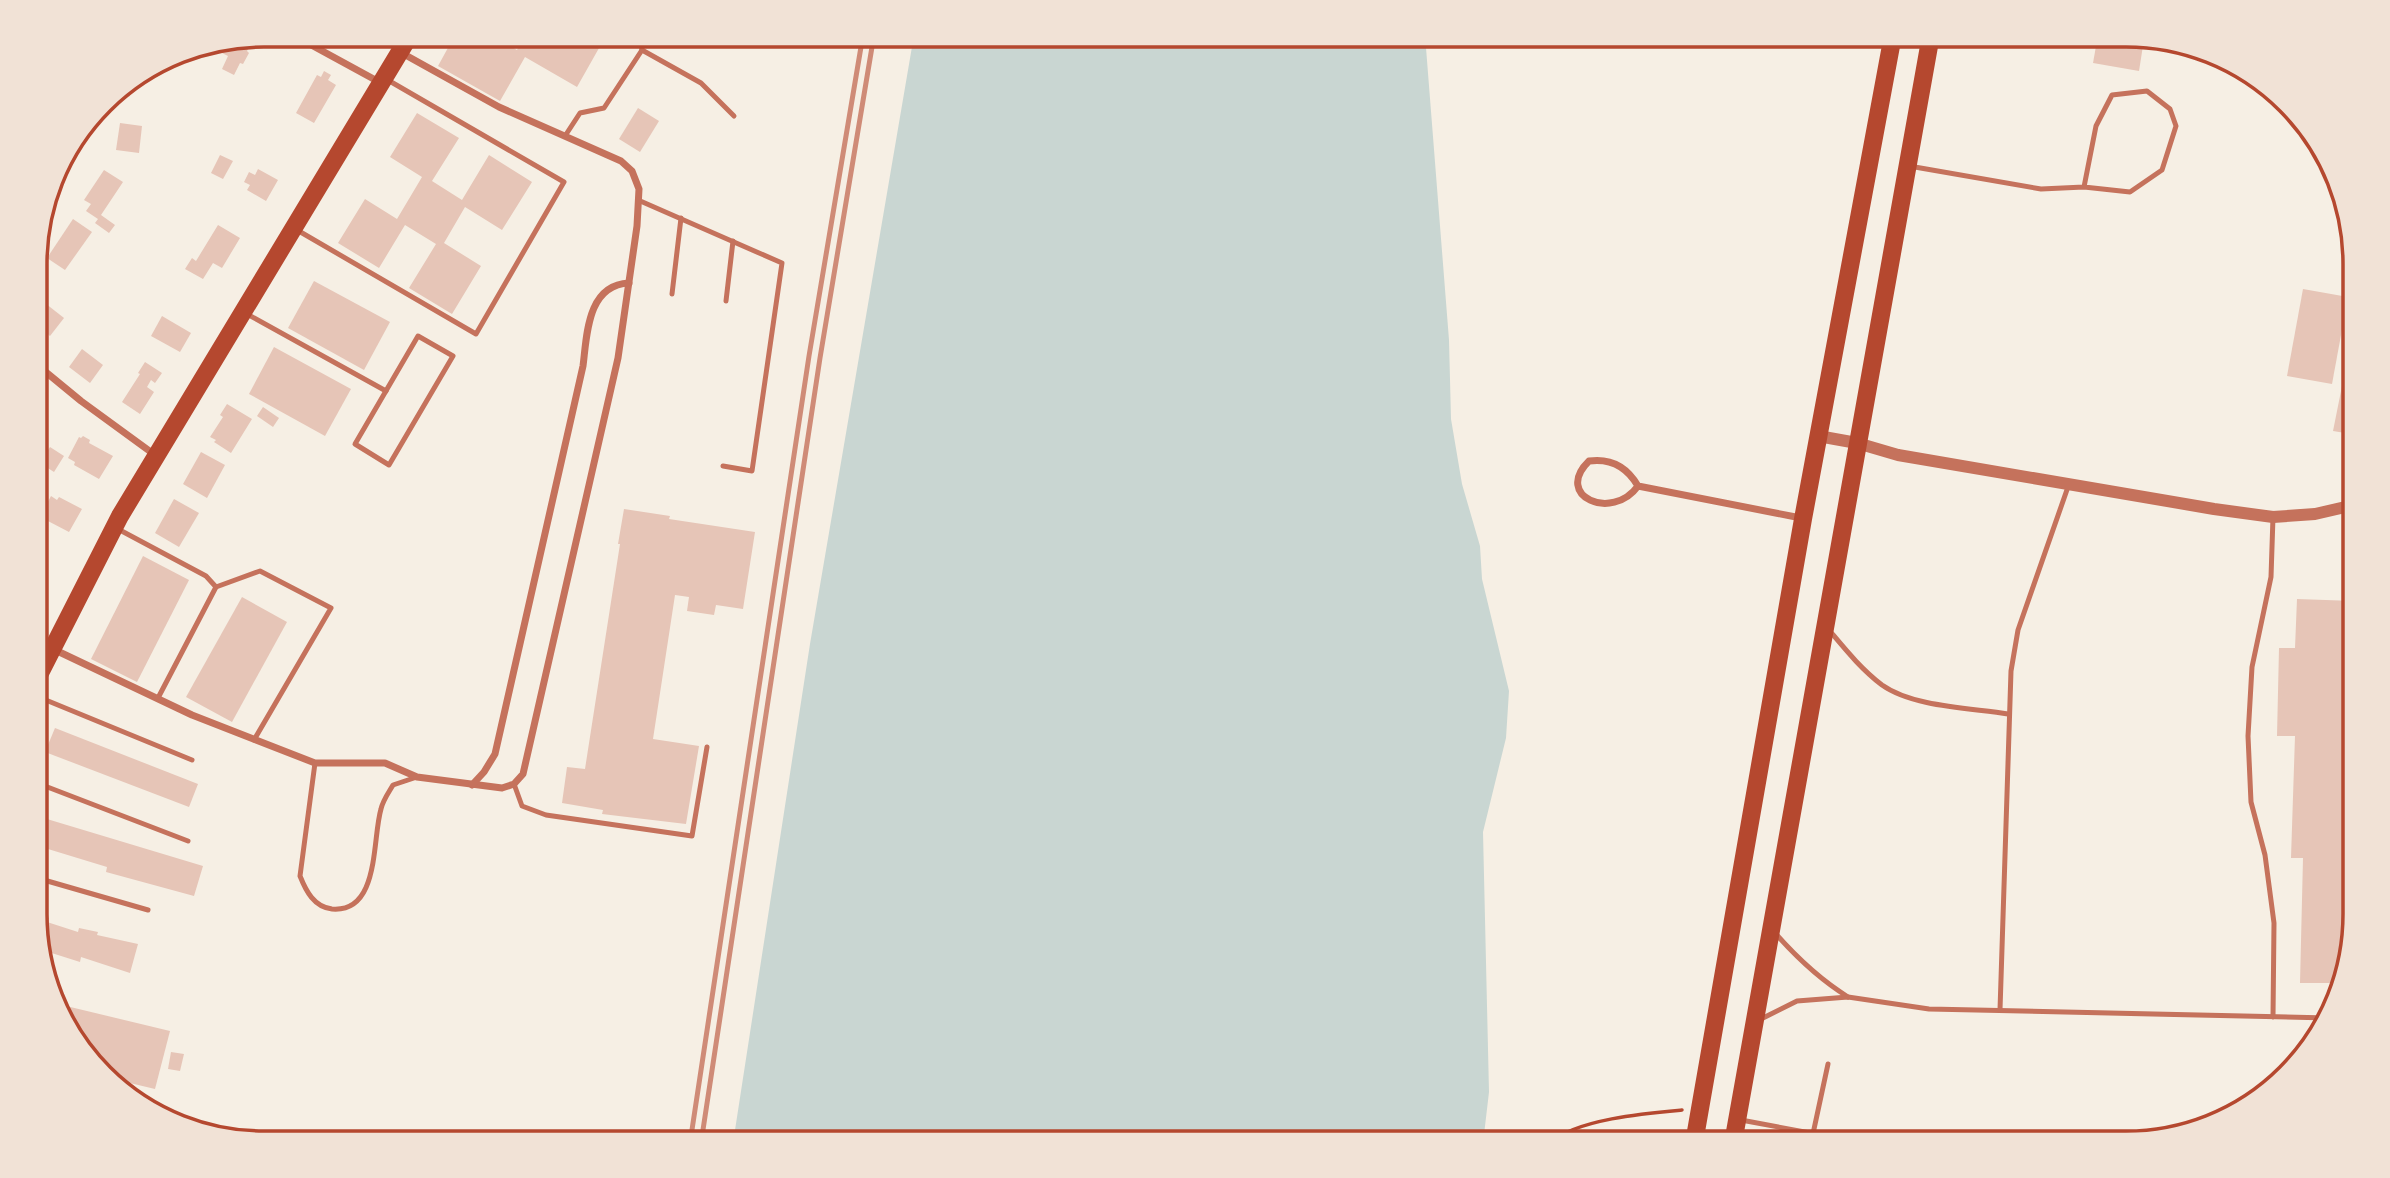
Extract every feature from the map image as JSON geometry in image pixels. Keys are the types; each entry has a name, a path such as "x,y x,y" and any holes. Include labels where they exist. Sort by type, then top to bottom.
{"main road":[{"path":"47,658 114,527 403,47"},
{"path":"1696,1130 1803,519 1891,47"},
{"path":"1736,1130 1929,47"}],"street":[{"path":"316,47 382,81"},
{"path":"52,649 254,740 315,763 385,763 417,776 502,789 514,784 523,774 618,358 639,189 632,172 621,162 466,91 400,52"},
{"path":"472,785 495,754 583,366 590,316 604,291 614,285 628,283"},
{"path":"48,374 157,456"},
{"path":"1818,436 1857,443 1898,455 2069,482 2214,509 2273,517 2315,514 2343,508"},
{"path":"1638,485 1634,492 1624,498 1600,503 1590,502 1579,488 1579,477 1582,468 1589,461 1607,461 1624,468 1638,485 1803,519"}],"lane":[{"path":"565,136 580,113 604,108 642,47"},
{"path":"642,50 701,83 734,116"},
{"path":"294,228 476,334 564,183 382,81"},
{"path":"1906,165 2041,189 2084,187 2130,192 2162,170 2176,126 2170,109 2147,91 2112,95 2096,126 2084,187"},
{"path":"638,200 782,262 752,471 723,466"},
{"path":"672,294 681,218"},
{"path":"726,300 733,241"},
{"path":"244,312 387,390"},
{"path":"418,336 453,356 389,465 355,444 387,390 418,336"},
{"path":"2000,1010 2011,671 2018,629 2069,482"},
{"path":"2273,517 2271,577 2252,667 2248,736 2251,802 2265,855 2274,923 2273,1017"},
{"path":"114,527 206,576 216,587"},
{"path":"158,698 216,587 260,572 331,608 254,740"},
{"path":"1826,626 1856,662 1884,686 1913,699 2008,714"},
{"path":"47,701 192,760"},
{"path":"514,784 522,806 546,815 692,836 707,747"},
{"path":"315,763 300,876 314,901 328,909 343,909 357,902 366,891 381,806 393,785 417,776"},
{"path":"47,787 188,841"},
{"path":"47,881 148,909"},
{"path":"1772,929 1804,965 1848,997"},
{"path":"1755,1022 1797,1001 1848,997 1929,1009 2315,1018"},
{"path":"1814,1130 1828,1064"},
{"path":"1738,1119 1798,1130"}],"path":[{"path":"1573,1130 1636,1114 1700,1108"}],"shaded area":[{"path":"912,47 1426,47 1449,340 1451,419 1462,484 1480,546 1482,579 1509,691 1506,738 1483,832 1489,1092 1484,1130 735,1131 810,644"}],"building":[{"path":"448,47 512,47 517,50 519,47 600,47 577,87 525,57 500,101 438,66"},
{"path":"2096,47 2143,48 2139,71 2093,63"},
{"path":"248,48 249,53 234,75 222,69 228,56 220,52"},
{"path":"324,71 331,75 328,80 336,85 314,123 296,113 317,75 321,77"},
{"path":"638,108 659,121 640,152 619,139"},
{"path":"417,113 459,138 432,181 462,200 489,155 532,182 502,230 465,207 444,243 481,266 452,314 409,288 436,244 405,225 379,268 338,243 365,199 397,219 422,177 390,157"},
{"path":"120,123 142,126 139,153 116,150"},
{"path":"220,155 233,161 223,179 211,173"},
{"path":"258,169 278,180 266,201 247,190 250,185 244,182 249,172 255,175"},
{"path":"104,170 123,182 101,215 115,225 109,233 95,223 98,219 86,211 91,204 84,200"},
{"path":"73,219 92,232 65,270 48,257"},
{"path":"218,225 240,238 222,268 213,263 203,279 185,269 192,258 196,261"},
{"path":"314,281 390,322 364,370 288,328"},
{"path":"2303,289 2343,296 2343,324 2332,384 2287,376"},
{"path":"48,305 64,318 50,336 48,334"},
{"path":"162,316 191,333 180,352 151,336"},
{"path":"274,347 351,389 325,436 249,394"},
{"path":"82,349 103,365 90,383 69,367"},
{"path":"145,362 162,373 155,383 151,380 147,387 154,392 140,414 122,402"},
{"path":"2343,381 2343,433 2333,431"},
{"path":"227,404 252,419 231,453 210,437 223,417 220,415"},
{"path":"263,407 279,418 273,427 257,416"},
{"path":"79,437 90,440 89,443 113,456 99,479 74,465 75,462 68,458"},
{"path":"50,447 64,456 54,472 48,468"},
{"path":"201,452 225,465 207,498 183,484"},
{"path":"51,496 57,500 59,497 82,509 69,532 48,521 48,502"},
{"path":"174,499 199,513 179,547 155,533"},
{"path":"624,509 755,532 743,609 716,605 714,615 687,611 689,597 675,595 653,739 699,746 686,824 602,814 603,810 562,803 567,767 585,769"},
{"path":"143,556 189,580 137,682 91,659"},
{"path":"242,597 287,622 232,722 186,697"},
{"path":"2297,599 2343,601 2343,914 2341,942 2331,983 2300,983 2303,858 2291,858 2295,736 2277,736 2279,648 2295,648"},
{"path":"55,728 198,784 189,807 47,753"},
{"path":"47,819 203,866 194,896 106,872 107,867 48,849"},
{"path":"48,922 78,932 79,928 138,944 130,973 81,957 80,962 51,953"},
{"path":"69,1007 170,1031 155,1089 129,1083 121,1077 101,1057"},
{"path":"171,1052 184,1054 180,1071 168,1069"}],"railway":[{"path":"692,1131 809,356 861,47"},
{"path":"703,1131 820,358 872,47"}]}
